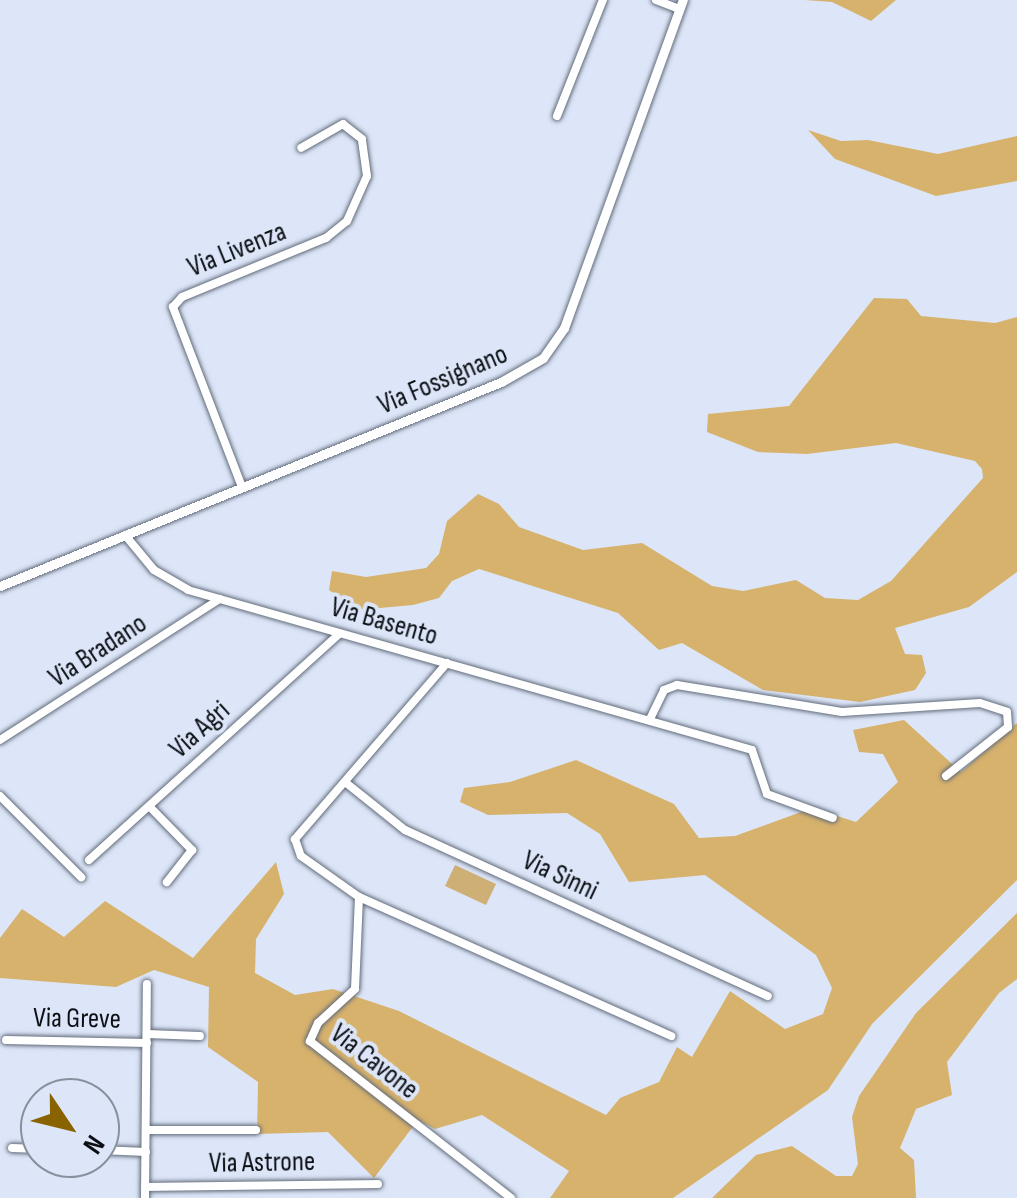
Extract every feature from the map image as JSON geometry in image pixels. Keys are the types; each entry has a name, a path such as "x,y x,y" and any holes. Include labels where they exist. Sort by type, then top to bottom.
{"street":[{"path":"557,116 603,0"},
{"path":"656,0 681,4"},
{"name":"Via Fossignano","path":"0,586 510,378 550,350 564,328 681,4"},
{"name":"Via Livenza","path":"242,487 172,308 182,296 321,240 347,221 366,180 362,139 345,124 301,148"},
{"name":"Via Basento","path":"125,535 167,580 220,599 752,750 766,794 833,818"},
{"name":"Via Bradano","path":"0,740 220,599"},
{"name":"Via Agri","path":"89,860 340,633"},
{"path":"447,662 294,847 328,880 358,896 671,1036"},
{"path":"650,719 662,693 675,685 842,712 977,703 1012,712 1008,727 946,776"},
{"name":"Via Sinni","path":"345,782 410,833 768,996"},
{"path":"0,796 80,877"},
{"path":"149,806 192,850 168,882"},
{"name":"Via Cavone","path":"358,896 355,989 315,1026 312,1047 511,1198"},
{"path":"145,1198 148,984"},
{"name":"Via Greve","path":"6,1040 200,1036"},
{"path":"146,1130 256,1130"},
{"path":"12,1148 20,1148"},
{"path":"120,1151 146,1152"},
{"name":"Via Astrone","path":"145,1186 378,1184"}],"shaded area":[{"path":"805,0 896,0 871,21 832,2"},
{"path":"808,130 841,141 868,140 938,154 1017,136 1017,181 936,196 835,159"},
{"path":"874,298 907,299 921,316 995,323 1017,317 1017,572 969,607 895,628 905,654 922,655 926,673 915,690 860,702 763,690 682,643 659,650 618,613 479,569 452,581 439,598 413,605 358,610 329,590 332,571 366,577 426,568 439,554 447,521 478,494 499,504 519,527 583,550 642,543 712,586 743,591 796,580 825,598 858,600 891,581 983,478 975,461 896,443 807,454 758,452 707,432 708,414 789,406"},
{"path":"904,720 961,772 1017,723 1017,880 872,1024 828,1090 673,1198 550,1198 569,1171 482,1115 435,1129 418,1120 374,1178 328,1132 257,1134 258,1082 208,1047 209,987 154,970 116,987 0,978 0,938 22,909 64,937 105,901 193,958 276,862 284,894 256,939 255,973 295,995 333,989 399,1011 606,1115 620,1098 659,1082 677,1047 692,1057 730,991 785,1029 823,1014 832,988 816,955 705,875 629,882 600,834 567,813 488,815 460,802 464,788 510,782 576,760 674,804 699,838 735,836 812,808 856,822 898,782 883,754 859,752 853,730"},
{"path":"455,865 496,884 486,905 445,886"},
{"path":"1017,913 1017,979 999,993 947,1062 952,1095 916,1109 900,1148 914,1160 916,1198 712,1198 756,1155 792,1146 836,1176 852,1176 858,1164 852,1117 859,1096 916,1013"}]}
